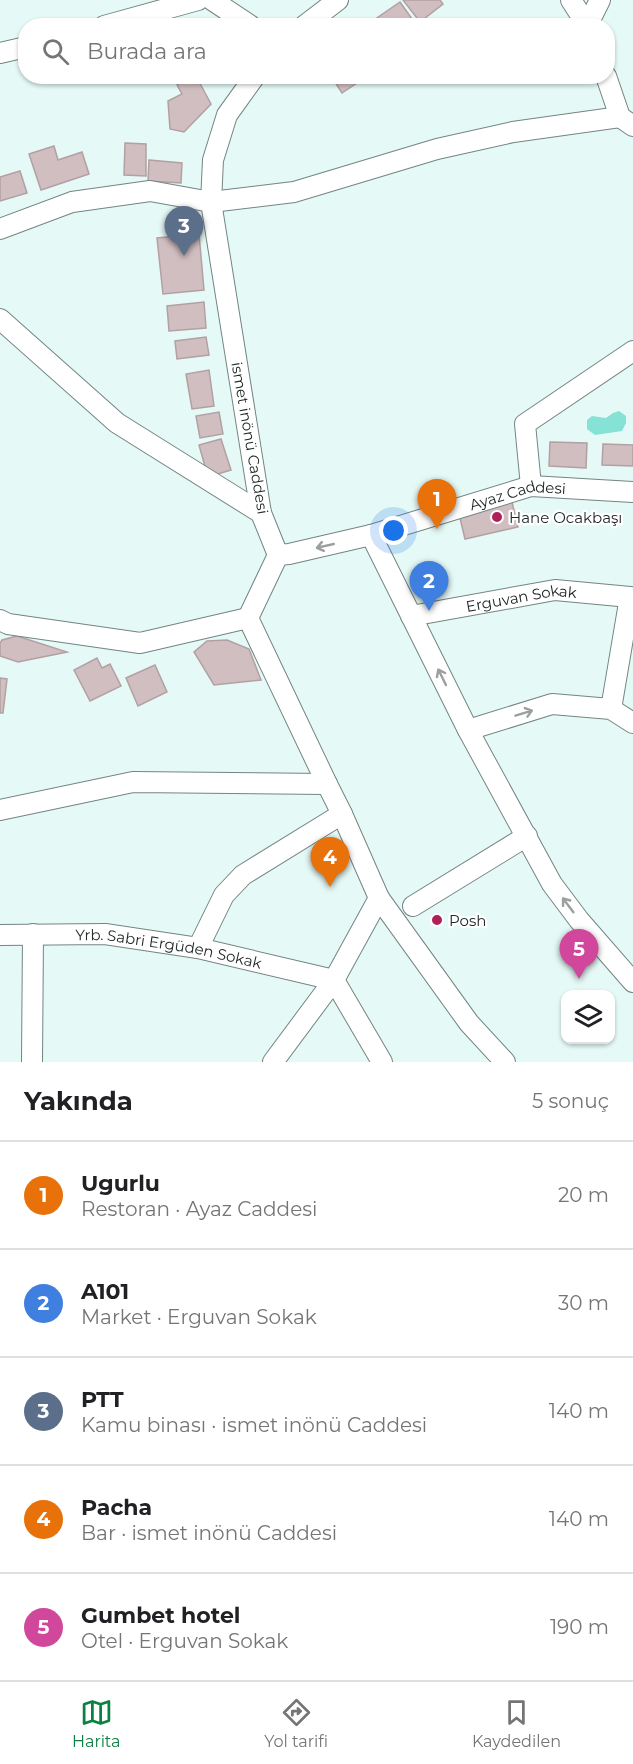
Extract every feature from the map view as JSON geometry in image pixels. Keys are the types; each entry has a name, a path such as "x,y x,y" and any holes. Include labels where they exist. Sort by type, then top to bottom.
{"street":[{"path":"133,18 198,0"},
{"path":"212,0 239,18"},
{"path":"571,0 583,18"},
{"path":"591,18 600,0"},
{"path":"312,18 328,2"},
{"path":"0,53 18,48"},
{"name":"ismet inönü Caddesi","path":"249,84 226,115 213,160 211,202 261,513 278,555"},
{"path":"0,229 72,202 150,192 211,202 294,192 437,149 513,132 627,121 610,84"},
{"path":"0,319 117,423 261,513"},
{"path":"531,486 525,424 633,351"},
{"name":"Ayaz Caddesi","path":"278,555 371,535 531,486 633,492"},
{"path":"371,535 468,730 552,884 579,920 633,982"},
{"path":"248,618 278,555"},
{"name":"Erguvan Sokak","path":"411,616 555,590 631,598"},
{"path":"611,709 631,598"},
{"path":"1,624 140,643 248,618"},
{"path":"248,618 342,814 379,898 469,1023 505,1062"},
{"path":"468,730 552,704 611,709 633,723"},
{"path":"0,810 133,782 327,784"},
{"path":"198,948 224,895 243,875 342,814"},
{"path":"413,906 527,836"},
{"path":"273,1062 334,980 379,898"},
{"path":"32,1062 33,934"},
{"name":"Yrb. Sabri Ergüden Sokak","path":"0,935 105,934 198,948 334,980"},
{"path":"334,980 382,1062"}],"shaded area":[{"path":"619,411 626,416 626,423 622,431 595,435 587,429 587,420 592,416 606,418"}],"building":[{"path":"403,0 440,0 443,4 425,18 417,18"},
{"path":"400,2 411,18 377,18"},
{"path":"200,84 211,104 184,132 170,129 168,101 182,94 177,85"},
{"path":"336,84 356,84 342,93"},
{"path":"125,143 146,144 146,176 124,175"},
{"path":"54,146 58,160 82,152 89,174 41,190 29,154"},
{"path":"149,160 182,163 181,183 148,181"},
{"path":"20,171 27,193 0,201 0,177"},
{"path":"199,234 204,290 163,294 157,238"},
{"path":"204,302 206,328 169,331 167,306"},
{"path":"206,337 209,355 177,359 175,341"},
{"path":"209,370 214,406 192,409 186,374"},
{"path":"219,412 223,434 200,438 196,416"},
{"path":"221,439 231,470 208,477 199,445"},
{"path":"550,442 587,443 586,468 549,466"},
{"path":"603,444 633,445 633,466 602,465"},
{"path":"512,502 518,527 465,539 459,514"},
{"path":"17,636 67,652 18,662 0,656 2,640"},
{"path":"227,640 249,649 261,680 214,685 194,652 207,641"},
{"path":"97,658 102,668 110,664 121,686 90,701 74,670"},
{"path":"155,665 167,692 138,706 126,678"},
{"path":"0,678 7,679 3,713 0,713"}],"place":[{"name":"PTT","path":"184,256"},
{"name":"Hane Ocakbaşı","path":"497,517"},
{"name":"Ugurlu","path":"437,529"},
{"name":"A101","path":"429,611"},
{"name":"Pacha","path":"330,887"},
{"name":"Posh","path":"437,920"},
{"name":"Gumbet hotel","path":"579,979"}]}
